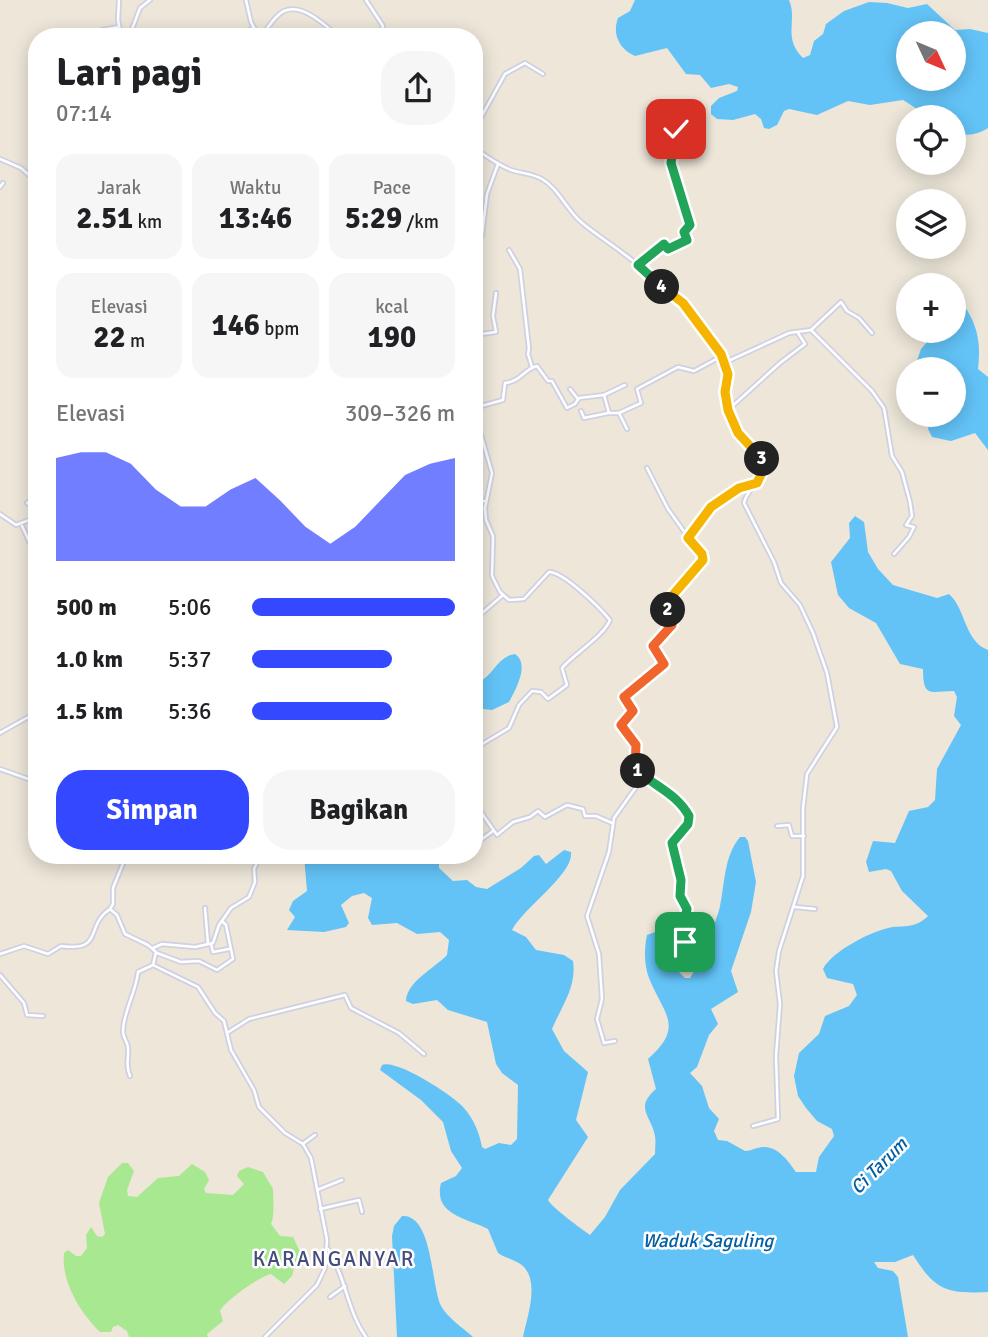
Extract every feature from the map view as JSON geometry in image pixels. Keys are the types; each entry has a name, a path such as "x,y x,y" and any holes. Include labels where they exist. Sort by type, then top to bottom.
{"street":[{"path":"113,28 119,27 119,0"},
{"path":"132,28 140,8 150,0"},
{"path":"246,0 253,28"},
{"path":"366,0 382,28"},
{"path":"268,28 281,14 296,10 327,28"},
{"path":"483,114 505,74 525,63 543,74"},
{"path":"638,265 664,244 668,249 687,240 684,232 690,227 671,163 676,129 669,114"},
{"path":"483,154 498,164 544,180 586,227 638,265 683,303 722,356 729,376 725,392 728,410 738,433 763,460 764,471 744,503 774,562 781,583 803,611 826,670 836,714 836,729 807,774 803,808 803,876 782,942 776,971 780,1004 776,1056 778,1119 753,1126"},
{"path":"0,159 28,173"},
{"path":"483,225 486,194 498,164"},
{"path":"0,187 3,183"},
{"path":"509,250 520,270 528,354 532,367"},
{"path":"483,334 496,332 493,316 496,293"},
{"path":"725,363 797,331 811,330 841,302 847,312 859,318 872,333"},
{"path":"811,330 872,391 884,409 891,452 902,472 910,502 912,516 906,525 914,527 894,554"},
{"path":"728,410 805,344 797,331"},
{"path":"581,411 584,418 619,413 641,403 637,389 645,383 678,368 696,370 722,356"},
{"path":"483,406 504,400 505,383 519,380 532,367 538,366 547,380 552,381 567,408 578,399"},
{"path":"578,399 604,396 625,385"},
{"path":"570,389 578,399"},
{"path":"604,396 608,413"},
{"path":"619,413 627,429"},
{"path":"483,441 492,473 485,500 486,520 493,536 492,576 503,595 509,600 523,599 549,572 555,572 577,588 610,622 604,631 562,668 567,685 564,689 548,699 541,692 532,691 519,705 509,728 483,744"},
{"path":"647,468 666,506 702,554 703,560 672,596 672,604 665,612 672,625 653,646 664,664 624,697 633,711 621,725 636,745 635,768 659,789 670,793 689,816 688,824 672,843 681,880 680,896 687,909 681,938 685,943 686,953"},
{"path":"688,538 711,507 739,488 756,485"},
{"path":"0,514 12,523 22,525 28,522"},
{"path":"22,525 28,538"},
{"path":"483,612 503,595"},
{"path":"0,733 28,717"},
{"path":"0,769 28,779"},
{"path":"615,1041 604,1042 598,1027 597,1019 602,999 600,967 598,950 587,918 608,852 614,816 644,776"},
{"path":"483,816 499,835 513,822 530,817 538,811 545,817 556,808 570,804 583,809 585,816 596,816 614,824"},
{"path":"777,826 789,825 792,836 804,836"},
{"path":"483,838 493,831"},
{"path":"0,954 24,946 48,954 61,946 74,949 81,947 90,940 100,917 113,904 114,884 123,864"},
{"path":"209,944 233,905 249,897 255,882 256,864"},
{"path":"205,908 209,944 214,952 229,949"},
{"path":"795,908 815,908"},
{"path":"110,909 127,936 153,948 157,953 181,962 199,961 216,971 232,961 226,925 222,921"},
{"path":"153,948 162,944 184,948 209,944"},
{"path":"130,1076 125,1062 128,1048 123,1034 127,1010 137,986 138,972 153,965 157,953"},
{"path":"153,965 197,986 215,1013 223,1018 231,1050 254,1090 264,1114 285,1133 303,1144 311,1158 328,1249 345,1286 355,1321 366,1337"},
{"path":"0,975 24,1003 27,1015 43,1016"},
{"path":"227,1033 250,1019 344,995 351,1008 401,1034 424,1054"},
{"path":"303,1144 315,1135"},
{"path":"317,1190 342,1180"},
{"path":"320,1209 360,1200 362,1212"},
{"path":"265,1337 320,1282 328,1249"},
{"path":"330,1297 345,1286"}],"green space":[{"path":"122,1163 128,1163 134,1171 127,1190 128,1196 137,1197 158,1178 179,1176 192,1164 205,1172 209,1180 204,1189 206,1193 233,1195 244,1184 237,1176 239,1171 248,1167 263,1172 273,1189 271,1224 280,1236 293,1237 303,1258 284,1284 271,1274 235,1296 220,1311 223,1321 207,1334 208,1337 129,1337 127,1331 118,1325 113,1327 111,1332 100,1332 73,1296 66,1275 64,1253 68,1250 81,1256 87,1248 86,1235 91,1227 97,1236 102,1237 105,1234 99,1203 108,1177"}],"water":[{"path":"635,0 789,0 793,43 803,58 810,55 814,41 823,34 826,24 844,11 869,2 908,8 927,4 945,21 896,21 896,91 966,91 966,29 988,33 988,128 966,134 966,105 911,105 903,100 870,105 848,101 817,115 789,109 784,111 777,125 769,129 764,128 761,119 755,114 733,120 717,119 711,114 711,106 719,98 737,91 738,87 729,84 711,88 700,75 686,74 667,48 635,56 629,53 618,40 618,18 630,11"},
{"path":"966,309 978,337 978,369 988,377 988,450 975,433 951,441 932,437 929,427 966,427 966,357 918,357 926,343 966,343"},
{"name":"Waduk Saguling","path":"855,516 864,522 868,552 878,569 893,585 937,598 949,594 955,600 974,640 988,650 988,1292 962,1292 943,1287 928,1276 913,1255 895,1262 874,1262 878,1268 893,1271 898,1277 908,1337 523,1337 532,1291 528,1273 520,1264 498,1253 488,1229 447,1209 440,1194 441,1183 456,1176 462,1168 451,1151 443,1122 421,1100 380,1070 382,1065 399,1067 448,1095 470,1116 485,1149 499,1143 511,1145 517,1139 518,1085 502,1073 496,1064 487,1022 448,1010 437,1000 413,1004 406,1001 416,981 447,955 449,940 440,932 417,934 397,923 372,925 368,918 372,898 364,893 352,896 341,905 349,923 346,927 324,932 287,930 295,917 289,910 293,901 307,891 305,864 439,864 439,868 453,881 467,880 476,887 487,889 521,868 534,856 539,855 546,864 564,850 571,852 565,870 512,930 526,937 536,950 564,955 573,961 573,979 552,1029 564,1051 588,1072 576,1120 588,1137 548,1200 590,1235 605,1217 620,1190 655,1154 655,1136 645,1107 649,1096 656,1089 648,1059 666,1038 669,1029 665,1011 647,973 647,935 658,931 674,967 685,978 690,978 718,912 731,853 740,837 745,837 756,882 751,912 731,971 738,992 711,1009 718,1024 709,1035 697,1067 690,1073 702,1086 709,1108 719,1119 714,1131 718,1140 727,1141 745,1151 768,1147 782,1155 796,1172 816,1172 819,1157 834,1136 832,1129 817,1121 798,1096 794,1076 799,1053 819,1034 825,1016 849,1006 857,995 853,984 827,978 823,969 835,955 864,937 893,927 916,924 928,916 902,891 891,871 886,869 869,872 866,862 873,841 895,843 909,811 928,807 935,800 937,769 961,725 954,716 957,697 954,691 934,692 927,689 923,669 900,664 876,623 849,608 838,595 831,562 850,538 849,523"},
{"path":"515,654 519,658 522,670 518,684 509,702 492,710 483,709 483,680 508,656"},
{"path":"402,1216 412,1218 420,1226 441,1306 473,1337 397,1337 392,1236 394,1226"}],"district":[{"name":"KARANGANYAR","path":"334,1259"}],"route":[{"path":"676,129 671,163 690,225 690,229 684,232 687,240 668,249 664,244 638,265 683,303 720,352 728,374 725,392 728,410 738,433 760,456 764,465 764,471 756,485 745,485 711,507 688,538 702,554 703,560 672,596 673,603 665,612 672,625 653,646 664,664 624,697 633,711 621,725 637,747 635,768 649,782 670,793 689,816 690,821 672,843 681,880 680,896 687,909 681,938 685,942"}],"water label":[{"name":"Ci Tarum","path":"879,1166"}]}
